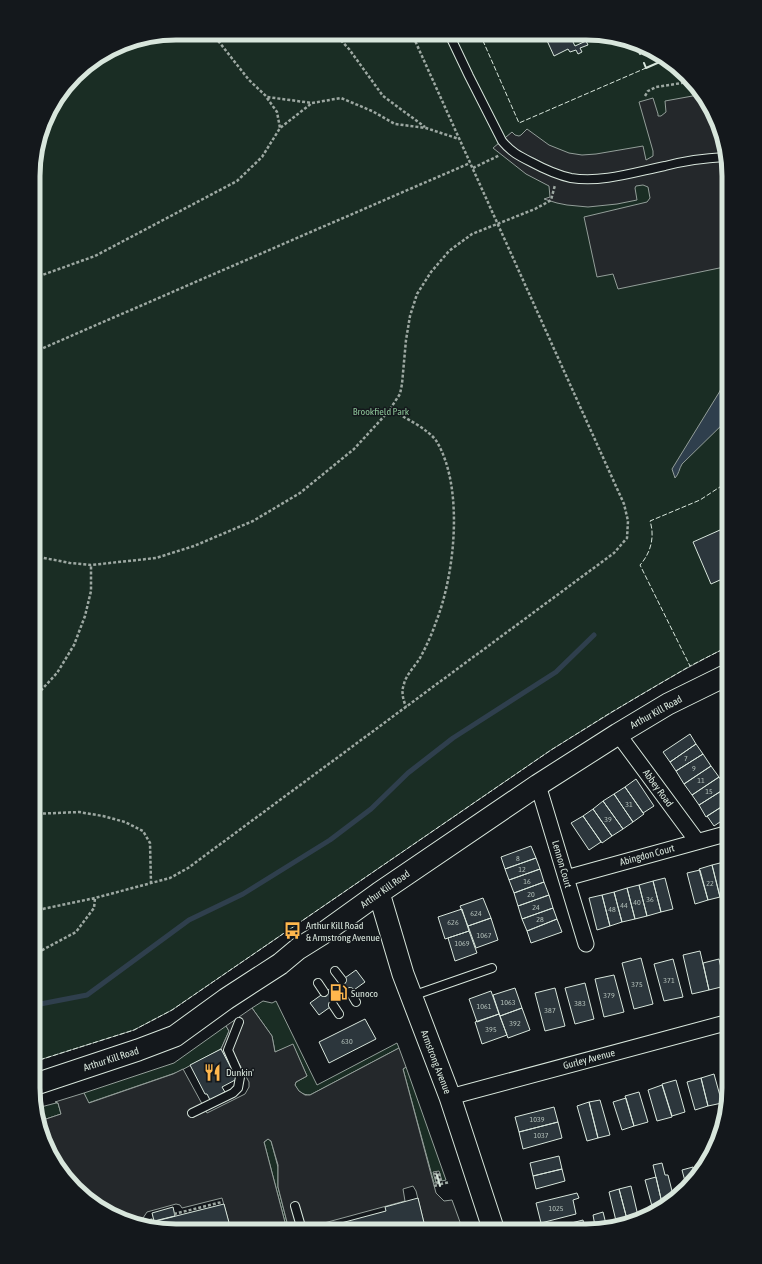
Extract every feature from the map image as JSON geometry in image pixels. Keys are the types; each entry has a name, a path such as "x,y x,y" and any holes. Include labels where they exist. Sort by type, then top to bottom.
{"street":[{"name":"Arthur Kill Road","path":"40,1083 175,1036 378,893 538,785 668,704 722,677"},
{"name":"Abbey Road","path":"618,734 697,842"},
{"name":"Lennon Court","path":"538,785 586,944"},
{"name":"Abingdon Court","path":"566,878 722,835"},
{"name":"Armstrong Avenue","path":"378,893 412,996 450,1097 492,1224"},
{"name":"Gurley Avenue","path":"450,1097 722,1024"}],"lane":[{"path":"453,40 468,76 502,141 510,150 537,166 553,173 572,178 590,179 610,177 683,162 720,158"},
{"path":"412,996 492,968"},
{"path":"335,971 342,980"},
{"path":"318,983 324,992"},
{"path":"350,992 356,1002"},
{"path":"333,1005 339,1014"},
{"path":"192,1114 233,1093 238,1088 240,1077 228,1050 238,1022"},
{"path":"295,1206 300,1224"}],"path":[{"path":"218,40 249,80 267,97 277,112 280,128"},
{"path":"340,40 350,49 383,96 426,128"},
{"path":"40,910 95,898 170,878 188,868 614,553 626,538 628,521 624,504 415,40"},
{"path":"645,96 648,91 656,86 684,82"},
{"path":"267,97 312,103 341,98 372,111 395,124 426,128 459,140"},
{"path":"40,276 95,256 237,181 262,157 280,128 312,103"},
{"path":"473,168 510,150"},
{"path":"40,349 470,163"},
{"path":"40,557 70,563 91,565 156,558 194,546 253,521 300,493 354,449 390,409 400,394 410,316 417,294 431,272 449,251 472,234 535,209 551,200"},
{"path":"390,409 420,426 436,441 445,460 452,493 454,525 452,554 446,589 430,636 420,658 404,683 402,696 406,707"},
{"path":"40,691 57,673 74,645 85,616 91,591 91,565"},
{"path":"40,814 79,812 124,822 143,831 150,843 151,883"},
{"path":"40,952 76,932 94,908 95,898"},
{"path":"434,1186 438,1184 435,1174 439,1173 441,1184 450,1182"},
{"path":"174,1214 222,1202"},
{"path":"147,1220 154,1219"}],"green space":[{"name":"Brookfield Park","path":"167,40 586,40 603,41 621,45 638,50 654,58 669,68 682,80 694,93 704,108 715,133 722,167 722,650 616,709 551,750 172,1010 134,1030 40,1060 40,176 41,159 47,133 58,108 74,86 86,74 108,58 133,47"},
{"path":"263,1001 272,1003 276,1001 317,1085 397,1043 399,1048 310,1095 303,1094 295,1085 296,1082 307,1076 293,1045 275,1052 272,1036 252,1008"},
{"path":"226,1026 229,1031 221,1049 178,1072 88,1103 84,1093 174,1063"},
{"path":"406,1067 446,1180 442,1181 439,1171 433,1172 436,1183 434,1183 403,1069"},
{"path":"58,1103 61,1114 44,1120 42,1107"},
{"path":"268,1139 271,1141 278,1167 278,1187 287,1224 285,1224 264,1142"}],"shaded area":[{"path":"696,95 712,124 722,167 722,267 618,289 613,274 597,277 584,217 647,202 650,198 648,187 643,185 636,186 637,200 617,204 588,207 557,203 544,199 550,197 549,186 526,174 493,148 512,132 519,136 527,129 549,145 569,153 582,155 643,146 646,160 653,156 653,151 639,102 653,98 658,116 661,116 666,112 665,101"},
{"path":"252,1008 272,1036 275,1052 293,1044 307,1076 296,1082 295,1085 299,1091 305,1095 310,1095 399,1048 406,1067 403,1069 436,1193 444,1201 452,1200 460,1222 457,1224 424,1224 416,1191 413,1186 403,1189 405,1201 320,1224 287,1224 278,1187 278,1165 271,1141 268,1139 264,1142 285,1224 229,1224 222,1198 182,1208 180,1205 176,1204 147,1212 143,1218 140,1219 124,1214 93,1196 68,1171 50,1140 44,1120 61,1114 58,1103 55,1102 84,1093 89,1103 173,1074 183,1069 207,1113 245,1094 249,1087 249,1082 235,1056 226,1059 221,1049 229,1031 226,1026"}],"water":[{"path":"722,385 722,425 682,464 675,478 672,469 720,391"}],"building":[{"path":"547,40 572,40 575,46 586,41 588,45 580,48 582,52 578,54 576,50 570,52 568,49 554,56"},
{"path":"722,529 722,579 711,584 693,542"},
{"path":"690,734 696,744 670,762 663,752"},
{"path":"696,744 703,754 676,771 670,762"},
{"path":"703,754 711,766 684,784 676,771"},
{"path":"711,766 719,777 692,795 684,784"},
{"path":"719,777 722,782 722,791 699,805 692,795"},
{"path":"636,779 654,806 643,813 625,787"},
{"path":"625,787 644,814 633,822 614,794"},
{"path":"722,791 722,807 706,817 699,805"},
{"path":"614,794 633,822 623,829 603,801"},
{"path":"603,801 623,829 612,836 593,809"},
{"path":"722,806 722,821 714,826 707,816"},
{"path":"593,809 612,836 602,843 583,816"},
{"path":"583,816 601,842 589,850 571,823"},
{"path":"531,846 536,858 505,869 501,857"},
{"path":"536,858 540,869 509,880 505,869"},
{"path":"722,862 722,897 720,897 712,865"},
{"path":"712,865 720,897 708,900 699,869"},
{"path":"540,869 544,882 514,893 509,880"},
{"path":"700,870 708,900 695,904 687,873"},
{"path":"665,878 673,909 661,912 653,881"},
{"path":"653,881 661,912 647,916 639,885"},
{"path":"544,882 549,895 518,906 514,893"},
{"path":"639,885 647,916 635,919 627,888"},
{"path":"627,888 635,919 622,922 614,892"},
{"path":"614,892 622,922 610,926 602,895"},
{"path":"549,895 553,908 522,919 518,906"},
{"path":"602,895 610,926 597,930 589,898"},
{"path":"483,898 491,918 468,926 460,906"},
{"path":"553,908 557,919 527,931 522,919"},
{"path":"462,909 469,931 445,939 438,917"},
{"path":"491,918 498,940 476,948 468,926"},
{"path":"557,919 562,932 531,943 527,931"},
{"path":"469,931 477,953 455,961 448,938"},
{"path":"700,951 709,990 692,994 683,955"},
{"path":"641,958 653,1004 634,1009 622,963"},
{"path":"673,959 683,997 664,1001 654,964"},
{"path":"719,959 722,972 722,987 709,990 703,963"},
{"path":"356,970 365,982 319,1015 310,1003"},
{"path":"614,975 624,1012 604,1017 595,979"},
{"path":"585,983 594,1019 575,1024 565,988"},
{"path":"515,988 522,1008 500,1016 493,995"},
{"path":"555,988 565,1026 545,1031 535,993"},
{"path":"491,991 499,1014 477,1022 469,999"},
{"path":"522,1008 530,1030 508,1038 500,1016"},
{"path":"499,1014 507,1035 482,1044 475,1022"},
{"path":"365,1019 376,1039 329,1063 319,1042"},
{"name":"Dunkin'","path":"221,1049 237,1079 222,1087 225,1092 210,1100 207,1094 205,1094 190,1065"},
{"path":"714,1074 721,1103 708,1106 701,1078"},
{"path":"701,1078 708,1106 695,1110 687,1082"},
{"path":"676,1080 685,1112 672,1116 662,1084"},
{"path":"662,1085 672,1117 657,1121 648,1090"},
{"path":"639,1092 648,1122 634,1126 625,1096"},
{"path":"626,1098 634,1126 622,1130 613,1102"},
{"path":"600,1100 610,1135 598,1138 589,1102"},
{"path":"589,1102 598,1138 587,1141 577,1106"},
{"path":"554,1107 558,1122 519,1132 515,1117"},
{"path":"558,1122 562,1138 523,1149 519,1132"},
{"path":"559,1156 562,1169 533,1176 530,1163"},
{"path":"662,1163 665,1175 668,1175 672,1193 662,1201 653,1165"},
{"path":"693,1167 694,1171 685,1181 682,1170"},
{"path":"562,1169 565,1181 536,1189 533,1176"},
{"path":"656,1177 662,1201 652,1207 645,1180"},
{"path":"631,1186 638,1214 627,1217 619,1189"},
{"path":"619,1189 627,1217 616,1220 609,1192"},
{"path":"577,1193 579,1198 573,1200 576,1214 541,1223 536,1203"},
{"path":"418,1198 424,1224 337,1224 386,1211 385,1207"},
{"path":"224,1204 229,1224 176,1224 153,1222"},
{"path":"173,1207 175,1216 154,1221 152,1213"},
{"path":"603,1212 606,1222 595,1224 593,1215"},
{"path":"583,1220 584,1224 567,1224"}],"waterway":[{"path":"40,1004 87,995 189,920 243,894 330,840 371,809 408,773 453,738 556,672 594,635"}],"fence":[{"path":"483,40 519,123 646,68"},
{"path":"722,486 700,500 650,521 652,533 651,544 647,555 640,565 690,666 722,650"},
{"path":"40,1060 134,1030 172,1010 551,750 690,666"}],"wall":[{"path":"638,50 640,54"},
{"path":"644,63 646,68 660,62"},
{"path":"437,1175 440,1186"}],"place":[{"name":"Arthur Kill Road & Armstrong Avenue","path":"293,931"},
{"name":"Sunoco","path":"338,993"},
{"name":"Dunkin'","path":"213,1072"}]}
